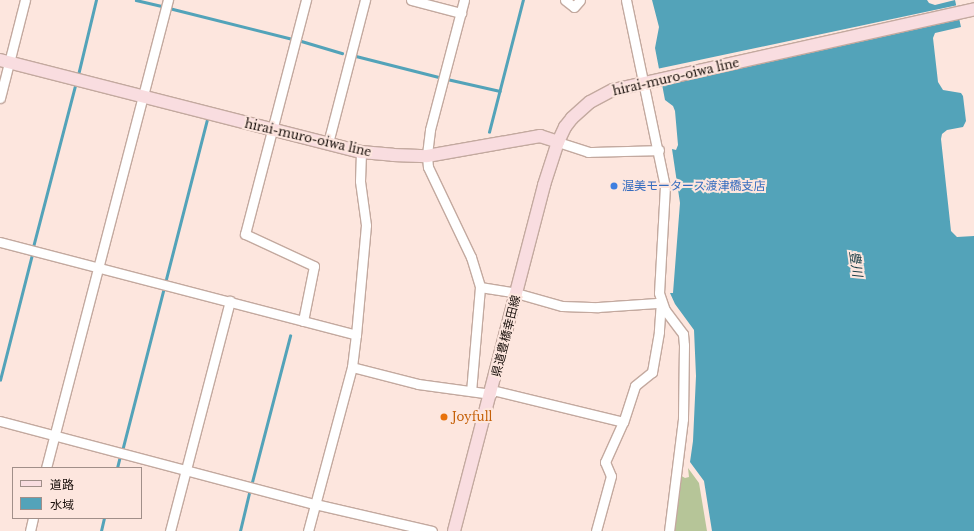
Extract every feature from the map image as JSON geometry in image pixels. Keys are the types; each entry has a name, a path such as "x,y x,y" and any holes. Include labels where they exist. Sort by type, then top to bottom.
{"main road":[{"name":"hirai-muro-oiwa line","path":"4,61 361,152 427,156 540,136 558,142 564,128 572,118 590,102 613,90 974,9"},
{"name":"県道豊橋幸田線","path":"454,531 544,185 558,142"}],"street":[{"path":"0,98 4,61 25,0"},
{"path":"46,467 168,0"},
{"path":"303,321 314,266 245,234 306,0"},
{"path":"328,143 365,0"},
{"path":"411,0 461,13"},
{"path":"464,0 430,130 427,156 428,167 471,257 480,287 471,391"},
{"path":"565,0 574,7 580,0"},
{"path":"596,531 611,476 605,462 623,422 635,386 652,372 659,332 661,301 659,284 665,186 645,82 626,0"},
{"path":"558,142 588,152 659,150"},
{"path":"308,531 352,367 366,225 360,181 361,152"},
{"path":"0,242 356,335"},
{"path":"480,287 516,293 562,306 598,307 657,303 661,301"},
{"path":"170,531 230,301"},
{"path":"661,301 665,310 683,334 685,354 683,420 669,531"},
{"path":"352,367 418,384 491,392 623,422"},
{"path":"0,421 315,504 432,531"},
{"path":"30,531 33,519"}],"green space":[{"path":"688,468 699,483 707,531 672,531 680,475 685,478 689,477"}],"water":[{"name":"豊川","path":"652,0 927,0 929,3 935,5 955,0 961,27 935,33 933,38 938,82 943,90 961,93 963,96 966,121 963,127 947,130 942,134 941,139 951,231 957,237 974,236 974,531 712,531 704,481 690,462 693,441 696,376 694,330 675,304 670,293 673,293 680,203 672,149 676,150 678,145 675,111 673,106 665,100 655,48 659,27"}],"pier":[{"path":"958,5 961,19 660,83 657,69"}],"waterway":[{"path":"78,75 96,0"},
{"path":"136,0 162,6"},
{"path":"489,132 523,0"},
{"path":"169,8 292,39"},
{"path":"298,40 342,53"},
{"path":"356,56 439,77"},
{"path":"447,79 500,91"},
{"path":"33,247 76,82"},
{"path":"165,283 207,120"},
{"path":"0,380 32,254"},
{"path":"122,451 164,287"},
{"path":"252,482 290,336"},
{"path":"117,467 120,456"},
{"path":"240,531 250,489"},
{"path":"101,531 104,519"}],"place":[{"name":"渥美モータース渡津橋支店","path":"614,186"},
{"name":"Joyfull","path":"444,417"}]}
